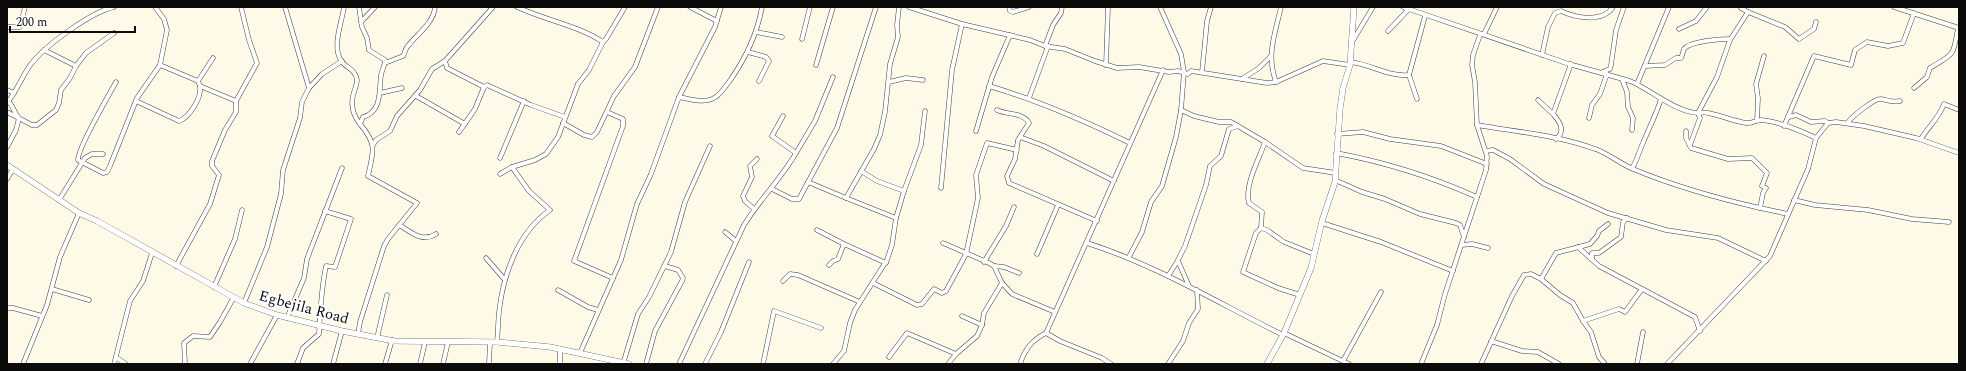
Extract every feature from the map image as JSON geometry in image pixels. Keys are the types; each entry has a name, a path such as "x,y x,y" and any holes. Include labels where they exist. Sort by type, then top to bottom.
{"street":[{"path":"7,27 20,27 25,7"},
{"path":"19,118 15,114 12,104 7,101 14,93 30,65 44,50 60,37 105,9 114,7"},
{"path":"116,82 81,147 78,156 78,160 103,173 107,172 136,101 160,65 167,30 165,23 156,7"},
{"path":"176,266 210,204 219,175 212,166 212,161 225,130 236,112 236,101 257,63 248,40 241,7"},
{"path":"285,7 309,88"},
{"path":"344,7 342,20 337,31 338,50 342,61 354,70 357,81 352,97 354,116 367,133 373,145 373,158 368,176 417,203 384,246 360,322 358,334"},
{"path":"359,7 369,50 385,60 385,63"},
{"path":"362,22 375,7"},
{"path":"360,124 363,118 370,115 377,106 380,93 381,74 385,63 403,56 407,47 425,27 434,14 435,7"},
{"path":"373,145 376,140 390,132 400,112 416,96 432,69 445,61 493,7"},
{"path":"517,7 542,18 590,34 603,42"},
{"path":"500,174 512,167 535,160 546,154 558,136 578,84 589,70 603,42 625,7"},
{"path":"563,123 584,135 592,136 597,132 614,96 635,67 658,7"},
{"path":"690,7 717,21"},
{"path":"580,353 621,260 637,204 661,147 679,97 717,21 721,7"},
{"path":"679,97 704,101 713,99 722,92 748,52 756,32 762,7"},
{"path":"802,38 810,7"},
{"path":"816,65 834,7"},
{"path":"772,188 796,200 799,199 837,128 869,34 876,7"},
{"path":"846,198 874,149 880,135 889,82 890,64 898,37 896,24 899,7"},
{"path":"910,7 962,24 1030,40 1047,46 1065,49 1117,68 1139,66 1157,70 1184,72 1188,74 1192,70 1242,80 1276,82 1323,61 1371,66 1391,74 1409,75"},
{"path":"1010,7 1010,11 1013,12 1029,7"},
{"path":"1029,98 1053,25 1061,13 1062,7"},
{"path":"1106,65 1108,7"},
{"path":"1129,257 1142,232 1151,202 1162,186 1176,137 1181,110 1184,72 1181,54 1160,7"},
{"path":"1202,72 1207,21 1211,7"},
{"path":"1276,82 1271,67 1271,56 1281,7"},
{"path":"1267,364 1284,334 1300,295 1314,254 1335,180 1337,134 1341,96 1350,64 1354,7"},
{"path":"1352,42 1373,7"},
{"path":"1402,7 1542,55 1637,84 1661,100 1698,113 1708,113 1726,119 1751,124 1757,121 1784,126 1816,138"},
{"path":"1421,364 1437,325 1465,237 1467,226 1485,175 1487,164 1486,151 1477,125 1475,82 1472,65 1473,55 1482,34 1497,7"},
{"path":"1542,55 1548,27 1555,13 1561,11 1573,17 1600,17 1606,15 1613,7"},
{"path":"1589,118 1592,105 1600,94 1604,73 1610,69 1616,30 1624,7"},
{"path":"1637,84 1668,7"},
{"path":"1679,29 1696,21 1707,7"},
{"path":"1740,7 1748,12 1785,27 1799,39 1814,29 1816,22"},
{"path":"1894,7 1959,28 1954,52 1947,60 1930,68 1927,77 1914,88"},
{"path":"1784,126 1814,56 1851,65 1854,50 1867,42 1888,46 1903,43 1914,7"},
{"path":"1388,31 1408,10"},
{"path":"1698,113 1702,110 1717,77 1730,39 1748,12"},
{"path":"1417,99 1409,75 1425,16"},
{"path":"940,188 952,70 962,24"},
{"path":"756,32 782,37"},
{"path":"7,112 32,125 37,125 56,110 59,103 61,90 86,53 114,33"},
{"path":"976,131 989,86 1010,35"},
{"path":"1645,66 1668,64 1676,58 1681,58 1684,49 1688,46 1716,39 1730,39"},
{"path":"44,50 76,66"},
{"path":"748,52 766,57 769,61 759,81"},
{"path":"1242,80 1260,68 1271,56"},
{"path":"1757,121 1758,98 1756,84 1764,56"},
{"path":"198,81 213,58"},
{"path":"244,303 267,247 281,194 283,170 300,118 302,102 309,88 322,74 342,61"},
{"path":"445,61 447,68 484,87 487,85 565,117"},
{"path":"1553,114 1571,64"},
{"path":"136,101 179,121 185,119 190,112 201,90 198,81 160,65"},
{"path":"1020,364 1030,343 1037,337 1046,333 1097,221 1130,143 1165,71"},
{"path":"680,364 736,241 754,209 785,172 815,121 833,77"},
{"path":"889,82 906,78 923,80"},
{"path":"1622,79 1627,92 1628,106 1633,118 1632,130"},
{"path":"200,86 236,101"},
{"path":"989,86 1029,98 1069,113 1130,143"},
{"path":"459,132 475,109 484,87"},
{"path":"380,93 402,88"},
{"path":"7,90 14,93"},
{"path":"416,96 422,101 439,108 465,124"},
{"path":"1847,123 1872,101 1879,98 1896,102 1900,101"},
{"path":"1538,100 1561,124 1562,129 1556,139"},
{"path":"1632,168 1636,163 1661,100"},
{"path":"500,158 524,101"},
{"path":"1921,140 1929,127 1941,114 1944,104 1959,110"},
{"path":"997,110 1004,113 1016,114 1028,120 1028,126 1020,136 1015,159 1007,176 1009,183 1097,221"},
{"path":"1181,110 1194,116 1219,122 1225,120 1240,126 1303,168 1336,173"},
{"path":"833,364 844,351 850,322 860,302 886,263 891,252 896,218 921,145 925,111"},
{"path":"607,112 623,119 623,126 574,261 612,278"},
{"path":"1690,145 1700,118 1698,113"},
{"path":"1789,117 1796,115 1811,122 1825,121 1828,123 1847,123 1921,140 1959,153"},
{"path":"782,116 772,136 796,153"},
{"path":"7,147 16,130 19,118"},
{"path":"1667,364 1770,256 1808,169 1816,138 1828,123"},
{"path":"1477,125 1531,133 1599,150 1632,168 1692,191 1788,214"},
{"path":"1168,276 1178,261 1206,185 1210,166 1221,156 1229,129 1233,126 1240,126"},
{"path":"1686,131 1686,138 1691,148 1728,159 1752,158 1767,173 1762,186 1766,188 1763,193 1760,208"},
{"path":"1337,134 1363,132 1390,139 1441,146 1487,164"},
{"path":"1020,136 1044,146 1114,181"},
{"path":"873,283 919,305 934,289 942,292 946,291 966,254 978,198 976,174 987,143 990,142 1017,150"},
{"path":"1265,142 1250,180 1247,192 1249,202 1262,212 1261,228 1258,229 1256,233 1243,272 1278,288 1300,295"},
{"path":"625,364 638,314 649,297 665,266 686,202 710,146"},
{"path":"1486,151 1493,150 1510,159 1544,184 1608,213 1666,230 1718,238 1766,261"},
{"path":"1336,153 1376,162 1439,180 1477,197"},
{"path":"59,200 85,158 92,154 103,154"},
{"path":"754,209 745,201 743,196 752,176 750,166 757,159"},
{"name":"Egbejila Road","path":"7,165 80,213 98,221 152,253 244,303 277,315 377,338 425,342 497,342 560,348 625,364"},
{"path":"497,342 505,280 522,240 550,210 529,191 512,167"},
{"path":"287,318 301,286 307,259 342,168"},
{"path":"7,179 13,169"},
{"path":"861,171 877,181 904,191"},
{"path":"1335,180 1420,214 1454,222 1460,226 1465,237 1472,244"},
{"path":"808,182 896,218"},
{"path":"1794,200 1815,205 1868,210 1912,219 1949,222"},
{"path":"1037,254 1058,205"},
{"path":"984,262 1006,226 1014,208"},
{"path":"214,287 235,239 242,210"},
{"path":"297,364 303,348 319,334 324,287 323,278 326,266 335,267 351,219 326,211"},
{"path":"23,364 52,289 60,257 80,213"},
{"path":"1592,253 1599,253 1621,237 1623,222 1627,218"},
{"path":"1322,223 1382,242 1453,271"},
{"path":"1541,279 1556,253 1590,244 1599,232 1608,224"},
{"path":"399,225 422,238 428,239 436,234"},
{"path":"1460,226 1467,226"},
{"path":"1261,228 1267,230 1284,242 1314,254"},
{"path":"818,230 844,244 886,263"},
{"path":"725,232 736,241"},
{"path":"943,243 994,266 1004,267 1019,273"},
{"path":"1087,243 1129,257 1284,334 1349,364"},
{"path":"830,266 833,260 838,259 844,244"},
{"path":"1462,245 1472,244 1488,248"},
{"path":"1590,244 1592,259"},
{"path":"1578,247 1599,266 1695,317 1700,331"},
{"path":"114,364 117,358 130,301 144,281 152,253"},
{"path":"486,258 505,280"},
{"path":"1178,261 1189,286"},
{"path":"705,364 721,332 749,262"},
{"path":"646,364 655,331 683,278 678,270 665,266"},
{"path":"994,266 1002,283 1018,298 1055,312"},
{"path":"783,281 790,274 798,274 860,302"},
{"path":"1481,364 1512,296 1524,275 1531,274 1541,279 1560,295 1573,302 1583,321 1591,332 1599,357 1605,364"},
{"path":"948,364 956,354 976,336 982,325 984,313 1002,283"},
{"path":"52,289 89,300"},
{"path":"1583,321 1619,309 1626,312 1642,289"},
{"path":"558,290 588,307 598,310"},
{"path":"1168,364 1183,341 1189,323 1198,310 1198,290"},
{"path":"1342,361 1381,292"},
{"path":"377,338 387,295"},
{"path":"185,364 184,344 193,336 210,337 234,297"},
{"path":"7,308 13,308 42,316"},
{"path":"763,364 774,311 821,328"},
{"path":"250,364 277,315"},
{"path":"962,316 982,325"},
{"path":"333,364 342,331"},
{"path":"1637,364 1643,332"},
{"path":"889,357 907,333 956,354"},
{"path":"1046,333 1060,341 1102,358 1108,363"},
{"path":"385,364 392,340"},
{"path":"1491,341 1522,351 1538,352 1559,364"},
{"path":"420,364 425,342"},
{"path":"443,364 448,342"},
{"path":"489,364 490,342"},
{"path":"560,348 560,364"},
{"path":"117,358 126,364"}]}
